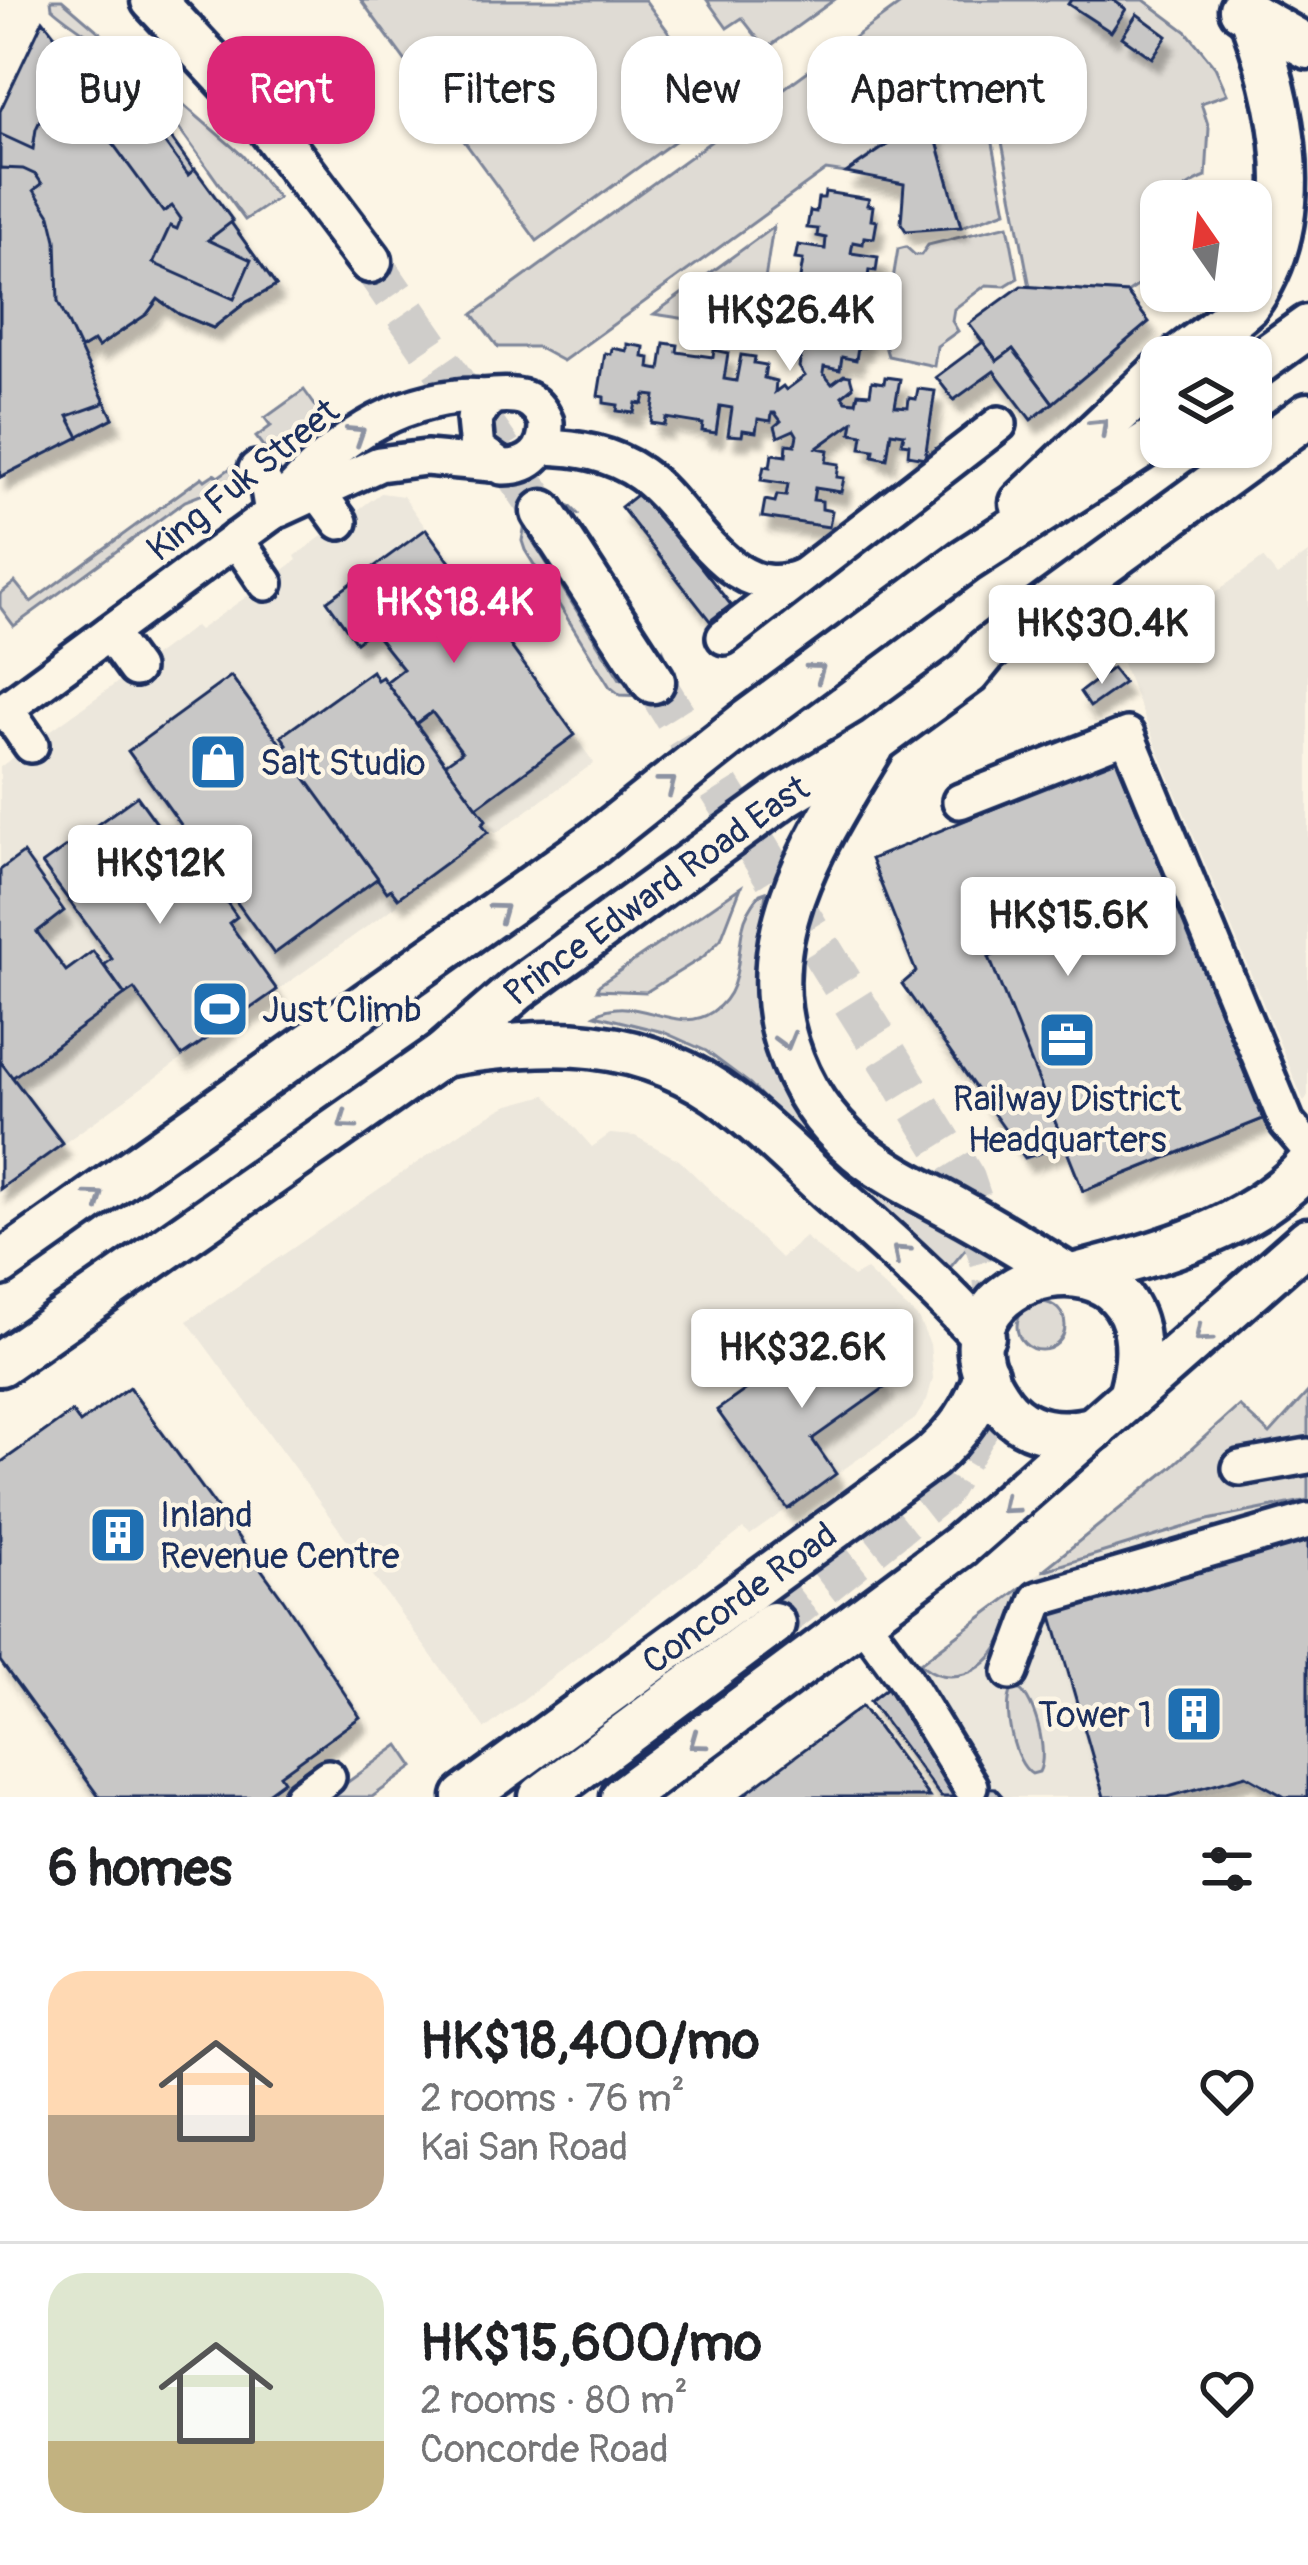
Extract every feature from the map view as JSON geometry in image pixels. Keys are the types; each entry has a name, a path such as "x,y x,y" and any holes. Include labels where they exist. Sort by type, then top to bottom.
{"main road":[{"path":"154,0 257,111 370,261"},
{"path":"1240,8 1308,46"},
{"path":"1207,336 1249,303 1275,270 1289,241 1296,202 1297,165 1277,88 1240,8"},
{"path":"1272,353 1308,327"},
{"path":"966,560 1140,391"},
{"name":"Prince Edward Road East","path":"0,1364 442,1054 518,989 784,796 875,741 968,673 986,651 1016,628 1308,415"},
{"path":"0,1264 593,844 744,724 966,560 1140,449"},
{"path":"543,512 653,681"},
{"path":"875,741 803,868 782,926 776,1000 793,1062 820,1113 858,1151 1071,1273 1101,1283 1118,1298 1131,1320 1138,1365 1131,1392"},
{"path":"442,1054 552,1042 617,1049 671,1066 733,1104 945,1294 985,1355 1010,1414 1050,1433 1095,1428"},
{"name":"Concorde Road","path":"465,1797 931,1458 957,1434 976,1405 985,1355 1004,1296 1019,1283 1071,1273 1242,1219 1289,1186 1308,1165"},
{"path":"622,1797 1022,1495 1131,1392 1272,1276 1308,1240"},
{"path":"541,1797 773,1624"}],"street":[{"path":"256,469 268,489 272,513 367,469 404,459 521,466 542,447 546,422 541,410 520,395 495,396 479,410 472,430 477,449 493,464"},
{"name":"King Fuk Street","path":"3,711 272,513 307,471 360,430 391,414 460,396 495,396"},
{"path":"724,638 999,424"},
{"path":"542,447 608,456 646,477 745,577 772,584 810,571"},
{"path":"318,492 340,522"},
{"path":"236,539 266,583"},
{"path":"109,633 136,669"},
{"path":"3,711 31,745"},
{"path":"961,801 1127,735 1287,1124 1308,1148"},
{"path":"1240,1468 1308,1456"},
{"path":"1011,1672 1038,1599 1308,1521"},
{"path":"862,1620 903,1676 970,1786"}],"shaded area":[{"path":"51,0 62,0 104,36 90,36 52,8"},
{"path":"361,0 645,0 671,36 621,36 621,144 671,144 537,241 466,144 597,144 597,36 399,36 399,52"},
{"path":"707,0 834,0 783,37 756,36 742,18 727,28"},
{"path":"906,0 1144,0 1187,32 1215,67 1227,94 1201,103 1209,128 1206,177 1140,180 1140,284 1127,293 1030,287 1002,144 1087,144 1087,36 856,36"},
{"path":"807,72 807,144 887,144 846,173 826,170 563,361 537,347 498,347 473,314 707,144 783,144 783,89"},
{"path":"183,104 207,125 207,144 229,144 278,198 245,220 183,133"},
{"path":"938,144 993,144 1006,211 961,227"},
{"path":"1008,225 1018,278 1005,286 986,285 954,309 952,321 958,331 937,346 934,366 888,356 883,339 898,249 906,247 921,255 928,245"},
{"path":"773,227 760,312 739,327 654,314"},
{"path":"304,390 324,418 271,457 256,437 271,426 265,418"},
{"path":"232,467 241,479 185,501 14,626 0,607 0,594 15,582 31,602 202,477 218,477"},
{"path":"381,493 403,496 594,763 496,833 488,832 398,898 397,905 0,1189 0,767 195,626 199,630 266,583"},
{"path":"557,501 579,515 562,506 532,533 534,543 620,679 633,685 664,667 662,648 668,662 665,678 646,696 620,695 610,687 525,550 526,518"},
{"path":"1308,553 1308,1095 1304,1102 1121,661 1263,558 1277,576"},
{"path":"741,887 721,939 703,957 646,992 597,990 599,985"},
{"path":"766,892 759,949 762,1029 775,1063 978,1234 949,1269 853,1190 750,1084 706,1051 663,1032 595,1015 625,1008 684,1020 712,1012 734,984 746,918"},
{"path":"546,1095 592,1147 610,1134 635,1136 679,1160 781,1258 805,1237 853,1277 866,1270 918,1318 930,1344 933,1378 915,1419 750,1535 743,1529 485,1729 187,1321 472,1125 506,1106"},
{"path":"1041,1302 1058,1309 1065,1326 1058,1343 1041,1350 1024,1343 1017,1326 1024,1309"},
{"path":"1308,1392 1308,1500 1208,1520 1042,1571 1239,1406 1270,1434"},
{"path":"1308,1500 1308,1797 1275,1797 1246,1780 1197,1797 941,1797 870,1701 1042,1571 1208,1520"},
{"path":"1030,1581 1001,1642 986,1662 953,1676 930,1671 920,1663"},
{"path":"1019,1689 1035,1715 1041,1741 1042,1764 1032,1774 1015,1748 1009,1722 1009,1698 1012,1690"},
{"path":"399,1745 414,1767 372,1797 327,1797"}],"building":[{"path":"1071,0 1113,0 1126,9 1111,32 1068,4"},
{"path":"1137,14 1167,36 1152,58 1122,37"},
{"path":"43,20 56,36 36,36 36,144 175,144 276,286 213,328 158,299 147,314 98,347 94,341 79,350 113,418 0,477 0,111"},
{"path":"36,129 36,144 175,144 276,286 213,328 158,299 147,314 98,347 94,341 79,350 113,418 0,477 0,134 33,149"},
{"path":"113,144 166,144 188,175 195,169 233,221 208,240 251,260 234,299 153,263 170,226 177,229 181,219 172,206 163,212"},
{"path":"889,144 938,144 961,227 906,231 901,223 904,184 846,173"},
{"path":"0,168 23,169 42,184 34,190 50,215 56,240 58,302 104,400 68,416 79,437 0,477"},
{"path":"825,192 869,199 871,220 877,221 874,238 864,237 863,244 853,242 851,253 878,257 876,271 869,270 864,306 870,308 868,321 841,317 840,329 866,334 864,347 858,347 856,360 842,357 840,370 824,367 823,373 832,384 850,376 853,387 842,396 846,401 856,402 858,393 870,394 872,381 884,383 885,377 900,379 895,406 908,407 918,389 935,391 925,458 908,455 909,444 902,443 904,434 891,432 887,459 873,456 874,450 861,448 863,435 851,433 853,422 817,448 828,450 826,462 839,464 837,477 844,478 841,492 815,488 813,500 822,501 822,509 832,511 829,527 762,517 765,500 775,502 777,495 786,496 788,484 761,480 764,466 770,467 772,454 786,456 787,444 795,445 797,435 794,430 778,437 775,426 781,421 775,413 771,421 758,419 756,432 728,435 732,408 720,406 716,433 702,431 703,424 666,418 665,425 651,423 655,396 645,395 634,413 617,411 618,405 604,403 604,397 598,396 605,353 611,354 612,348 627,351 627,344 644,347 649,368 660,370 664,343 678,345 677,352 713,357 714,350 728,353 724,379 736,381 741,355 755,357 754,363 766,365 764,378 776,381 775,392 805,376 799,367 802,351 788,349 790,337 784,335 786,322 813,326 815,313 788,309 790,295 797,296 803,260 795,259 798,245 825,249 826,238 817,236 818,229 807,228 810,211 816,212 818,198 824,198"},
{"path":"1021,286 1127,293 1149,322 1053,403 1013,349 997,361 969,324"},
{"path":"983,342 997,361 1013,349 1053,403 1031,420 994,371 954,400 936,377"},
{"path":"641,491 731,605 710,621 621,507"},
{"path":"426,529 575,735 477,807 445,764 462,752 432,712 416,724 386,682 403,669 372,630 356,642 327,601"},
{"path":"1112,668 1124,683 1090,707 1080,692"},
{"path":"372,671 377,680 382,677 477,807 488,832 398,898 391,889 387,892 282,748 287,744 281,736"},
{"path":"231,676 378,878 274,954 128,751"},
{"path":"1116,758 1263,1119 1083,1191 1065,1145 1025,1158 902,984 916,972 871,859"},
{"path":"137,796 205,890 214,884 237,917 229,923 277,990 182,1056 134,989 125,995 104,965 112,959 42,864"},
{"path":"23,853 64,911 37,932 66,971 93,951 125,995 12,1078 0,1061 0,870"},
{"path":"1169,885 1263,1119 1083,1191 989,957"},
{"path":"0,1061 63,1144 0,1189"},
{"path":"842,1322 887,1386 812,1439 836,1474 788,1509 717,1410"},
{"name":"Inland Revenue Centre","path":"129,1387 283,1599 360,1717 280,1775 284,1781 262,1797 99,1797 0,1661 0,1463 72,1412 80,1423"},
{"name":"Tower 1","path":"1308,1536 1308,1797 1285,1797 1246,1775 1168,1797 1104,1797 1050,1609"},
{"path":"888,1687 948,1785 995,1788 1003,1797 941,1797 870,1701"},
{"path":"862,1706 929,1797 741,1797"}],"tunnel":[{"path":"370,261 543,512"},
{"path":"653,681 964,1179 994,1269 997,1335"},
{"path":"773,1624 940,1491 976,1431 983,1408"}],"place":[{"name":"Salt Studio","path":"218,762"},
{"name":"Just Climb","path":"220,1009"},
{"name":"Railway District Headquarters","path":"1067,1040"},
{"name":"Inland Revenue Centre","path":"118,1535"},
{"name":"Tower 1","path":"1194,1714"}]}
